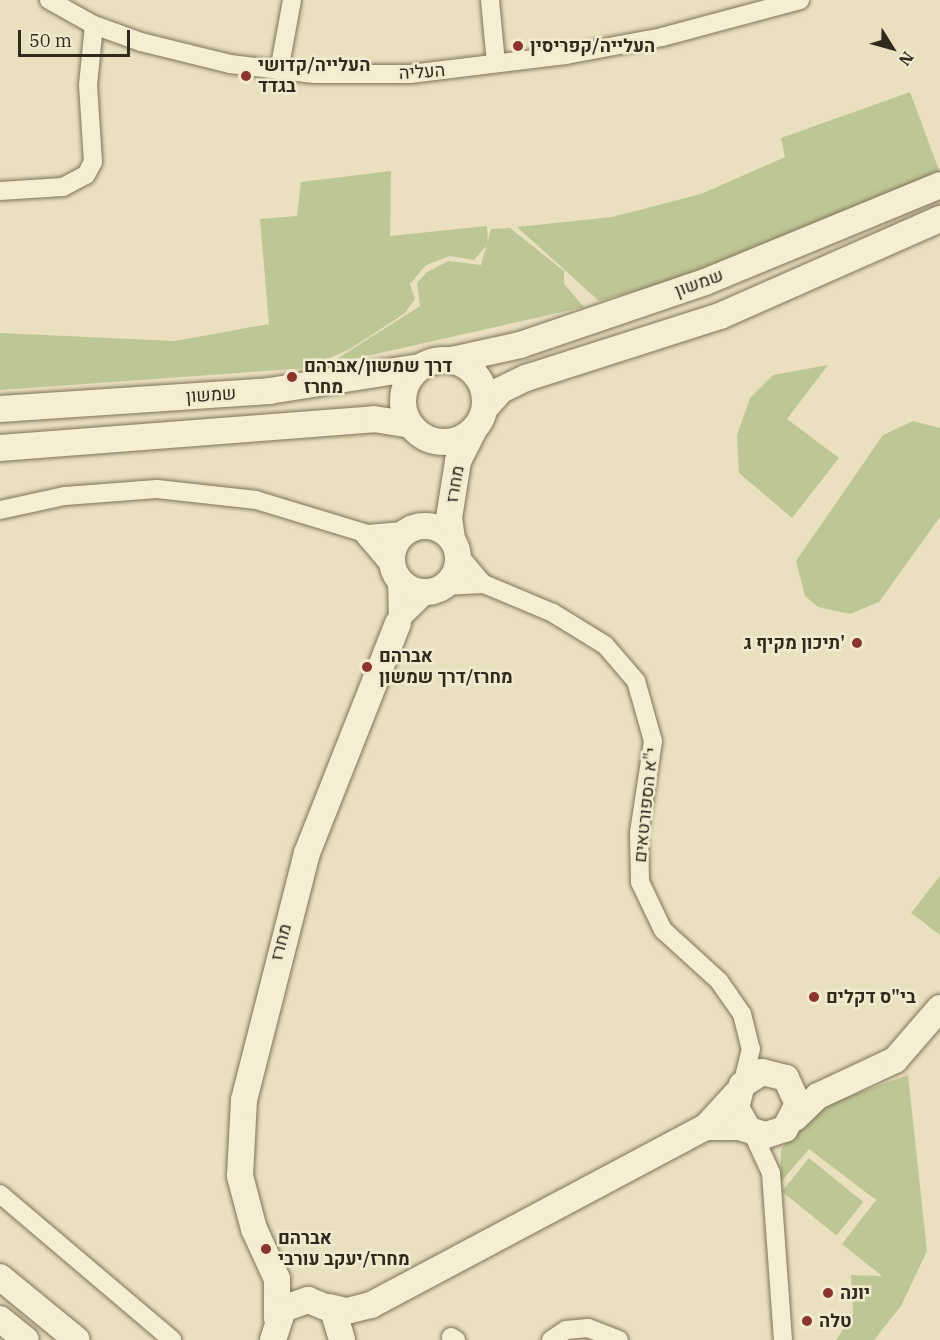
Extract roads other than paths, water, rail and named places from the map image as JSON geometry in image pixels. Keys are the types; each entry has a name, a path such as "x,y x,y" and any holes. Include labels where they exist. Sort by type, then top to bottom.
{"main road":[{"name":"שמשון","path":"452,360 520,345 705,282 940,185"},
{"name":"שמשון","path":"485,408 514,383 720,316 940,219"},
{"path":"0,448 374,419 450,442 473,431 485,408 478,378 452,360 421,367 404,394 418,431"},
{"name":"שמשון","path":"0,409 269,391 421,367"},
{"name":"מחרז","path":"410,529 431,510 441,486 439,460 418,431"},
{"name":"מחרז","path":"455,547 449,518 458,461 473,431"},
{"path":"435,527 455,547 454,574 436,589 409,588 395,573 393,548 410,529 435,527"},
{"name":"מחרז","path":"272,1331 280,1298 274,1270 243,1193 239,1144 244,1100 307,853 398,623"},
{"path":"706,1127 750,1130 771,1135 792,1122 830,1090 884,1067 936,1022"},
{"path":"272,1331 292,1303 321,1303 347,1311 371,1305 706,1127 740,1089 762,1072 830,1090"},
{"path":"786,1079 798,1099 792,1122"},
{"path":"740,1089 737,1113 750,1130"},
{"name":"מחרז","path":"274,1270 294,1291 321,1303"},
{"path":"0,1277 77,1340"},
{"path":"321,1303 341,1325 342,1340"},
{"path":"342,1340 371,1305"},
{"path":"0,1319 26,1340"}],"street":[{"name":"העליה","path":"49,0 94,25 188,55 279,70 410,74 662,37 800,0"},
{"path":"279,70 292,0"},
{"path":"490,0 496,63"},
{"path":"0,191 63,187 87,175 93,162 88,85 94,25"},
{"path":"0,510 65,496 158,489 256,500 363,534 410,529"},
{"path":"363,534 395,573"},
{"path":"455,547 467,571 484,584"},
{"name":"מחרז","path":"395,573 398,623"},
{"path":"436,589 484,584"},
{"name":"י\"א הספורטאים","path":"484,584 582,628 636,681 654,741 638,850 645,898 676,945 732,997 750,1040"},
{"name":"מחרז","path":"398,623 436,589"},
{"path":"750,1040 786,1079"},
{"path":"740,1089 750,1040"},
{"path":"771,1173 792,1122"},
{"path":"750,1130 771,1173 783,1340"},
{"path":"0,1194 172,1340"},
{"path":"551,1340 566,1330 588,1328 619,1340"}],"place":[{"name":"העלייה/קפריסין","path":"518,46"},
{"name":"העלייה/קדושי בגדד","path":"246,76"},
{"name":"דרך שמשון/אברהם מחרז","path":"292,377"},
{"name":"תיכון מקיף ג'","path":"857,643"},
{"name":"אברהם מחרז/דרך שמשון","path":"367,667"},
{"name":"בי\"ס דקלים","path":"814,997"},
{"name":"אברהם מחרז/יעקב עורבי","path":"266,1249"},
{"name":"יונה","path":"828,1293"},
{"name":"טלה","path":"807,1321"}]}
